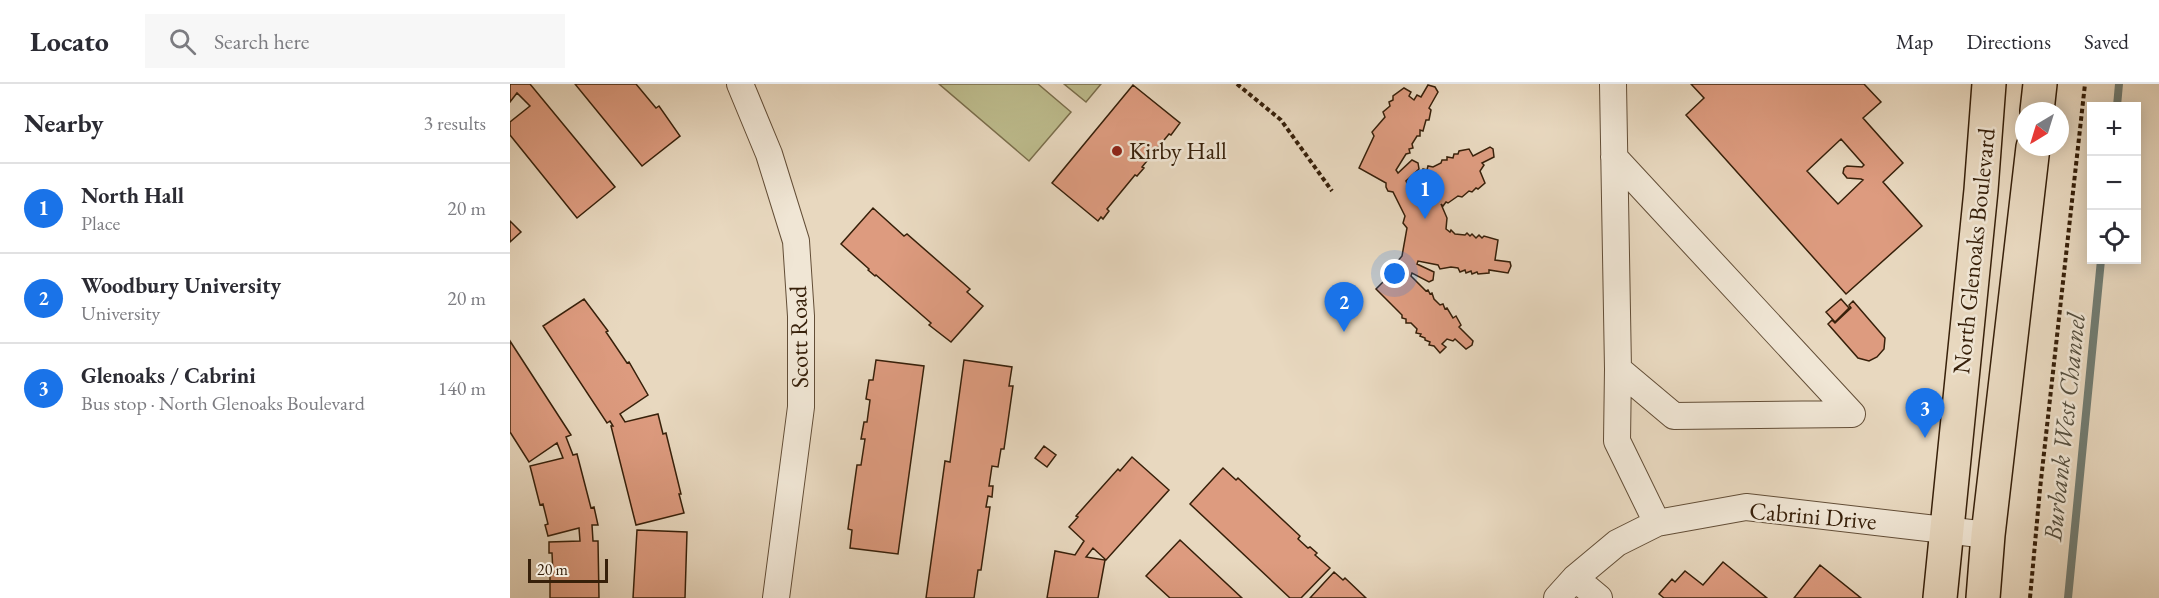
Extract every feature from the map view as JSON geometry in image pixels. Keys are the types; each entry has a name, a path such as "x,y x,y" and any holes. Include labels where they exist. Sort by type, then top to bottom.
{"main road":[{"name":"North Glenoaks Boulevard","path":"1940,598 1945,530 1981,190 1989,84"},
{"path":"2038,102 2040,84"},
{"name":"North Glenoaks Boulevard","path":"1983,598 1988,535 2031,156"}],"street":[{"name":"Scott Road","path":"740,84 769,154 796,241 801,316 801,407 776,598"},
{"path":"1613,84 1618,369 1617,441 1657,523"},
{"path":"1614,156 1852,414 1674,416 1618,369"},
{"name":"Cabrini Drive","path":"1557,598 1575,578 1617,543 1657,523 1746,507 1988,535"},
{"path":"1575,578 1599,598"}],"path":[{"path":"1236,84 1281,120 1332,191"},
{"path":"2030,598 2041,477 2085,84"}],"shaded area":[{"path":"939,84 1038,84 1071,112 1029,161"},
{"path":"1064,84 1101,84 1086,102"}],"building":[{"path":"510,84 530,84 615,187 577,218 510,135 510,122 530,106 517,93 510,102"},
{"path":"575,84 636,84 656,108 659,106 680,136 642,166"},
{"path":"1691,84 1864,84 1881,102 1863,118 1903,163 1883,182 1922,226 1846,294 1686,115 1704,98","holes":["1841,139 1864,165 1844,168 1843,173 1847,178 1863,180 1838,204 1807,171"]},
{"name":"Kirby Hall","path":"1133,85 1180,123 1107,209 1109,211 1103,219 1101,217 1098,221 1052,183"},
{"path":"1428,85 1435,87 1438,92 1429,108 1431,110 1429,120 1426,120 1423,131 1420,130 1420,136 1417,136 1412,144 1413,148 1409,149 1410,153 1406,154 1396,170 1398,173 1412,160 1418,163 1419,169 1406,181 1407,183 1423,169 1427,170 1428,166 1433,167 1442,160 1447,160 1447,157 1453,158 1454,154 1458,154 1459,151 1469,149 1473,156 1490,147 1493,149 1494,157 1482,163 1484,165 1480,171 1485,183 1462,197 1458,196 1443,206 1441,204 1447,218 1446,229 1455,234 1465,235 1467,233 1476,238 1479,235 1482,238 1484,236 1498,240 1495,260 1510,262 1511,266 1508,273 1489,270 1489,273 1472,274 1471,271 1460,272 1458,268 1451,267 1440,269 1438,265 1418,261 1417,264 1434,272 1433,280 1429,282 1412,273 1411,276 1426,291 1432,293 1440,305 1443,304 1445,309 1447,308 1453,318 1456,316 1461,325 1459,327 1473,341 1472,345 1466,349 1455,339 1453,341 1447,339 1442,344 1446,347 1440,353 1434,346 1429,345 1430,342 1420,336 1421,334 1416,333 1417,329 1411,323 1406,323 1406,319 1402,318 1402,315 1376,289 1398,267 1397,262 1402,256 1407,228 1403,223 1405,216 1393,192 1388,191 1386,183 1359,168 1374,136 1372,132 1385,117 1383,112 1390,106 1389,102 1393,100 1393,96 1404,88 1411,92 1409,96 1414,100 1417,95 1421,97"},
{"path":"873,208 904,236 907,234 970,289 967,292 983,306 951,342 929,325 931,323 841,244"},
{"path":"510,221 521,232 510,242"},
{"path":"584,299 608,331 606,332 627,363 629,362 648,395 620,414 625,422 658,414 663,434 666,433 684,513 636,525 611,426 613,426 610,421 607,423 543,326"},
{"path":"1841,299 1849,308 1835,322 1826,312"},
{"path":"1853,301 1885,338 1884,349 1877,357 1869,361 1858,358 1828,324 1832,320 1835,323 1851,308 1849,305"},
{"path":"510,341 571,435 566,437 573,455 577,454 591,508 594,507 598,525 592,525 593,541 598,541 599,598 550,598 550,573 553,573 549,542 580,541 579,528 548,536 545,525 548,524 543,504 540,505 530,466 563,458 557,443 529,462 510,432"},
{"path":"876,360 924,366 898,554 850,548 852,530 848,529 857,465 861,465 865,439 861,439 864,422 867,422 870,400 866,399 869,380 873,380"},
{"path":"964,360 1012,367 1009,386 1013,386 1004,449 1001,449 998,467 992,466 989,486 993,486 992,497 988,496 986,507 990,507 981,570 978,570 974,598 926,598 945,461 950,462"},
{"path":"1044,446 1056,455 1047,467 1035,458"},
{"path":"1132,457 1169,490 1106,560 1093,548 1086,557 1105,560 1098,598 1047,598 1055,551 1075,555 1084,541 1069,527 1118,469 1120,471"},
{"path":"1223,468 1236,480 1238,478 1300,536 1298,539 1317,553 1315,555 1330,568 1301,598 1290,598 1190,504"},
{"path":"637,530 687,532 685,598 633,598"},
{"path":"1180,540 1242,598 1170,598 1146,576"},
{"path":"1723,562 1767,598 1664,598 1659,594 1672,579 1675,582 1685,571 1703,585"},
{"path":"1820,565 1861,598 1794,598"},
{"path":"1334,572 1343,580 1345,578 1366,598 1310,598"}],"waterway":[{"name":"Burbank West Channel","path":"2117,102 2119,84"},
{"name":"Burbank West Channel","path":"2068,598 2101,264"}],"place":[{"name":"Kirby Hall","path":"1117,151"},
{"name":"North Hall","path":"1425,219"},
{"name":"Woodbury University","path":"1344,332"},
{"name":"Glenoaks / Cabrini","path":"1925,438"}]}
